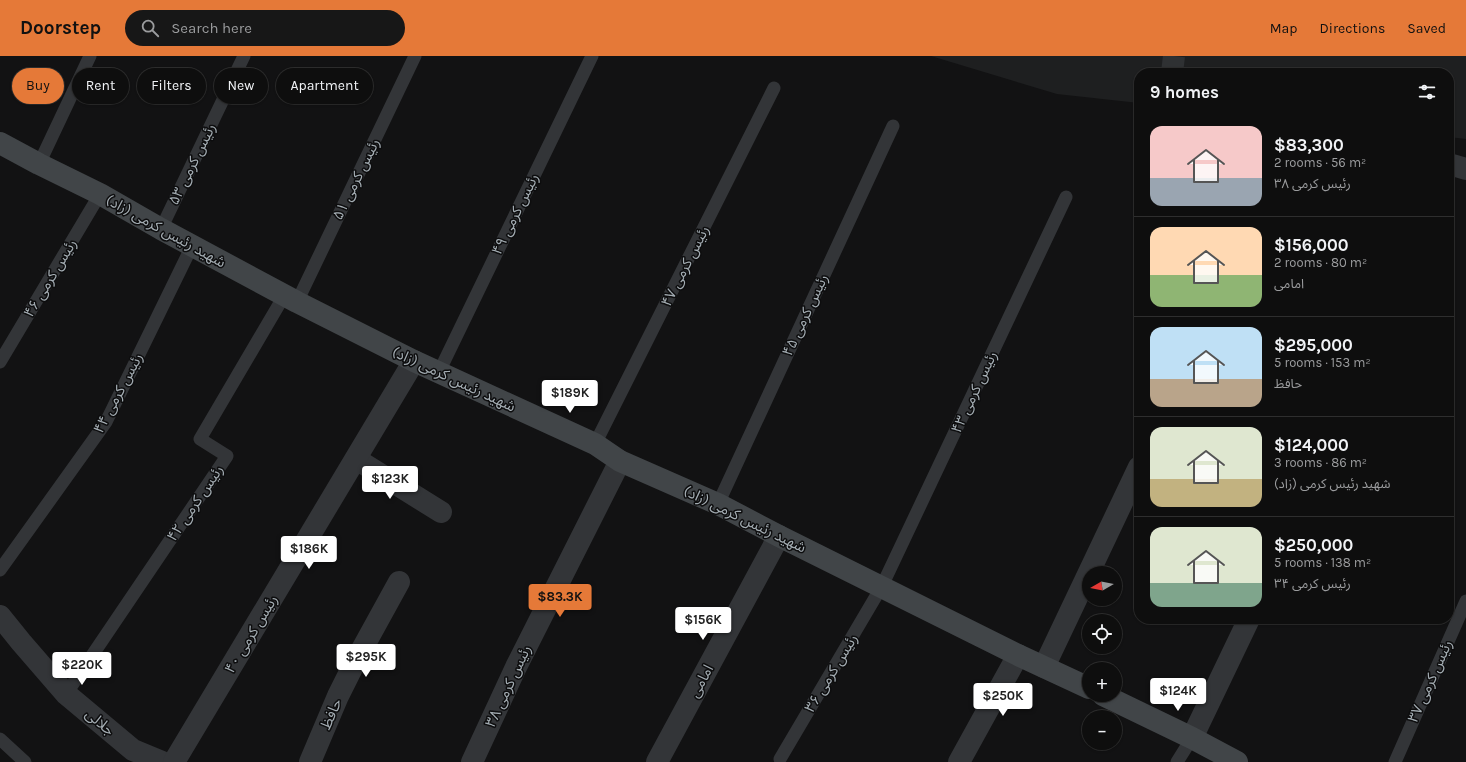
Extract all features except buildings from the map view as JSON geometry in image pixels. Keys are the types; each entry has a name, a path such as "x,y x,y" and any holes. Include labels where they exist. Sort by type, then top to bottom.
{"main road":[{"path":"0,143 39,164"},
{"path":"0,157 39,164"},
{"name":"شهید رئیس کرمی (زاد)","path":"39,164 100,194 290,299 414,361 595,444 620,461 718,504 1018,655 1082,685"},
{"path":"1117,702 1192,738 1237,762"}],"street":[{"path":"1454,166 1466,170"},
{"name":"رئیس کرمی ۴۰","path":"174,762 414,361"},
{"path":"356,459 441,512"},
{"name":"رئیس کرمی ۳۸","path":"472,762 516,667 620,461"},
{"path":"1044,667 1134,478"},
{"name":"امامی","path":"658,762 779,536"},
{"name":"حافظ","path":"310,762 348,676 399,582"},
{"name":"جلالی","path":"0,616 66,694 133,750 162,762"},
{"path":"1192,738 1247,624"},
{"path":"959,762 1018,655"}],"lane":[{"path":"39,164 90,56"},
{"name":"رئیس کرمی ۵۳","path":"161,229 244,56"},
{"name":"رئیس کرمی ۵۱","path":"290,299 415,56"},
{"name":"رئیس کرمی ۴۹","path":"439,372 592,56"},
{"name":"رئیس کرمی ۴۷","path":"595,444 774,88"},
{"name":"رئیس کرمی ۴۵","path":"718,504 893,126"},
{"name":"رئیس کرمی ۴۶","path":"0,362 100,194"},
{"name":"رئیس کرمی ۴۳","path":"882,586 1066,197"},
{"name":"رئیس کرمی ۴۴","path":"0,570 106,422 192,246"},
{"name":"رئیس کرمی ۴۲","path":"66,694 227,456 200,439 290,299"},
{"name":"رئیس کرمی ۳۶","path":"780,759 882,586"},
{"name":"رئیس کرمی ۳۷","path":"1395,762 1466,601"},
{"path":"1178,762 1192,738"},
{"path":"0,739 26,762"}],"shaded area":[{"path":"931,56 1466,56 1466,139 1454,138 1454,68 1134,68 1134,102 1057,94"}],"tunnel":[{"path":"1173,68 1174,56"}]}
